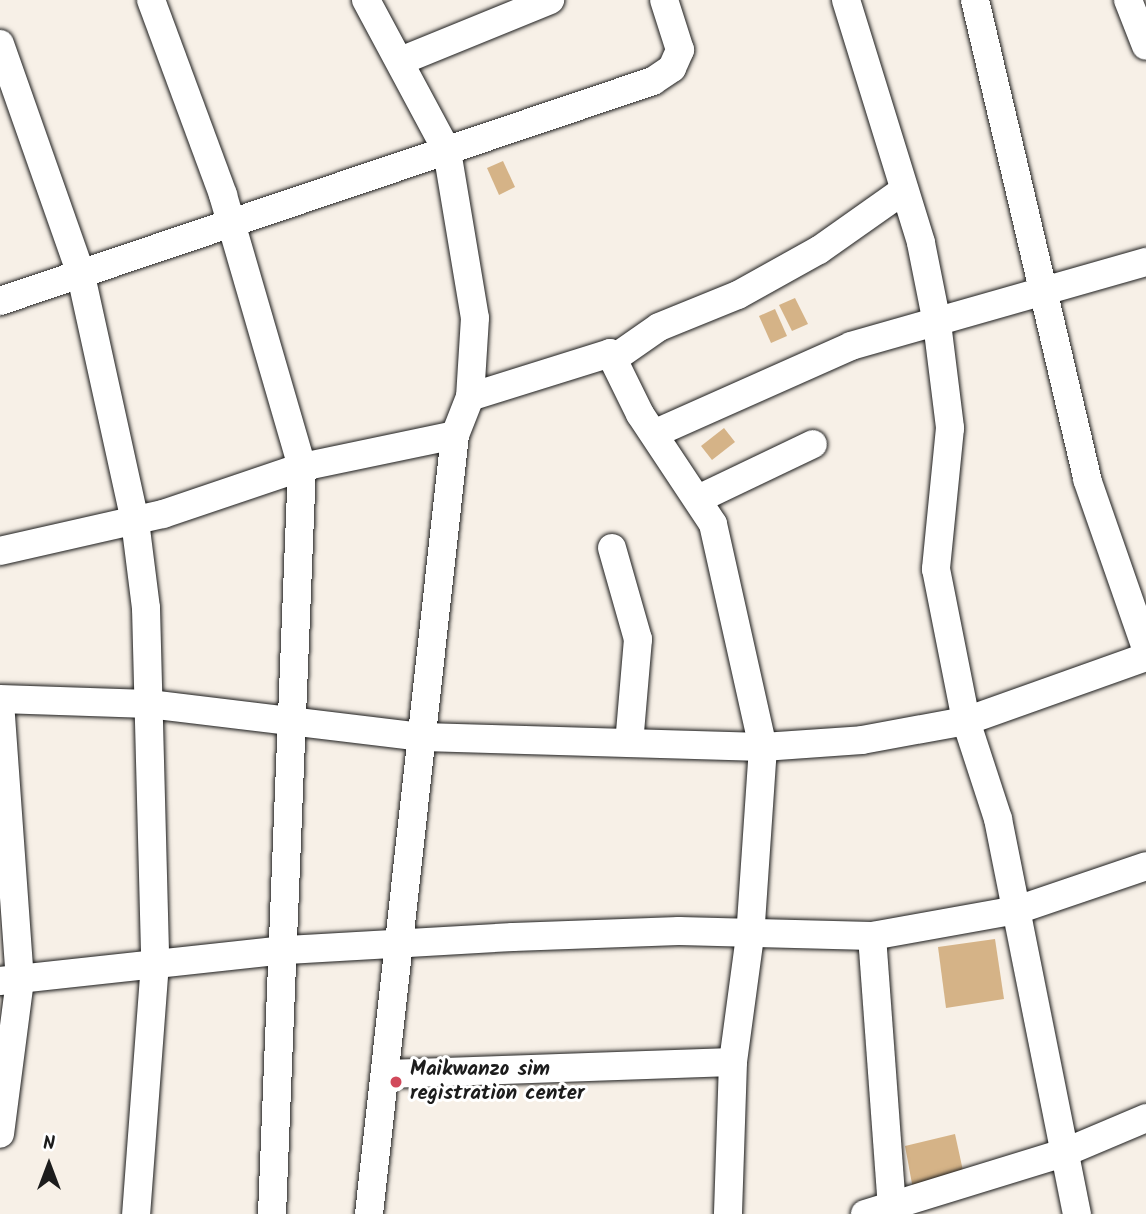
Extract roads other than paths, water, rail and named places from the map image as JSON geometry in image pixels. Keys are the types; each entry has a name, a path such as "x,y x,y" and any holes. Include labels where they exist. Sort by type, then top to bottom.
{"street":[{"path":"151,0 230,223 302,467 287,950 272,1214"},
{"path":"366,0 403,61 447,150 475,317 470,397 455,435 402,946 369,1214"},
{"path":"403,61 550,0"},
{"path":"0,301 80,271 653,81 672,68 680,50 664,0"},
{"path":"846,0 904,190 937,323 950,428 936,569 966,721 998,818 1077,1214"},
{"path":"975,0 1041,292 1087,479 1146,648"},
{"path":"1128,0 1146,46"},
{"path":"0,44 80,271 135,521 149,704 155,963 136,1214"},
{"path":"470,397 597,354 615,357 659,327 738,295 819,250 904,190"},
{"path":"658,432 831,354 1146,262"},
{"path":"615,357 640,414 658,432 700,498 713,524 763,747 750,936 733,1062 728,1214"},
{"path":"0,551 135,521 302,467 455,435"},
{"path":"700,498 813,444"},
{"path":"612,548 638,639 629,743"},
{"path":"0,1134 10,981 0,700 149,704 423,737 763,747 862,740 966,721 1146,657"},
{"path":"10,981 287,950 665,932 750,936 872,936 1017,910 1146,866"},
{"path":"872,936 878,1212 1066,1152 1146,1118"},
{"path":"387,1074 733,1062"}],"place":[{"name":"Maikwanzo sim registration center","path":"396,1082"}]}
